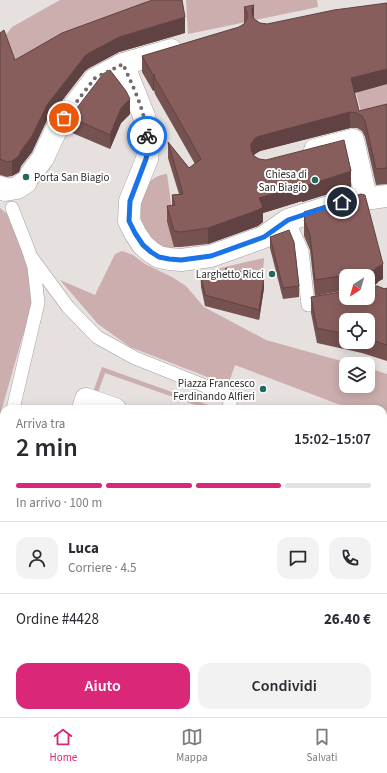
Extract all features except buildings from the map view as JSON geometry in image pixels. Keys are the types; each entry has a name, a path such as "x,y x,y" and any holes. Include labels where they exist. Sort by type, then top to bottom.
{"street":[{"path":"0,188 5,190 17,188 28,178 43,158 57,128 95,78 123,64 188,45"},
{"path":"123,64 144,116 148,150 130,201 129,221 143,245 159,257 181,260 211,256 264,237 288,220 371,197 353,140 293,155"},
{"path":"84,405 86,399 103,405"}],"lane":[{"path":"12,208 34,267 38,303 14,405"},
{"path":"288,220 302,251 308,305 339,300"},
{"path":"31,257 68,307 97,337 135,358 228,400"}],"shaded area":[{"path":"60,0 149,0 140,8 11,63 4,37 12,27"},
{"path":"186,0 317,0 318,7 188,34"},
{"path":"387,84 387,117 367,137 356,92"},
{"path":"167,174 172,210 167,222 176,253 153,242 142,224 140,213 144,192 149,183 157,177"},
{"path":"0,208 7,214 32,277 34,302 3,405 0,405"},
{"path":"122,251 133,255 145,264 172,277 186,286 204,307 266,340 339,360 339,393 375,393 375,370 387,374 387,405 340,405 235,365 228,385 130,347 98,324 60,280 95,295 115,254"},
{"path":"264,258 262,288 201,287 199,273"},
{"path":"102,367 208,405 196,405 105,373 93,405 88,405"}],"way so far":[{"path":"64,118 95,78 123,64 144,116 147,136"}],"place":[{"name":"Porta San Biagio","path":"26,177"},
{"name":"Chiesa di San Biagio","path":"315,180"},
{"name":"Larghetto Ricci","path":"272,274"},
{"name":"Piazza Francesco Ferdinando Alfieri","path":"263,389"}],"route":[{"path":"147,136 148,150 130,201 129,221 143,245 159,257 181,260 211,256 264,237 288,220 342,202"}]}
